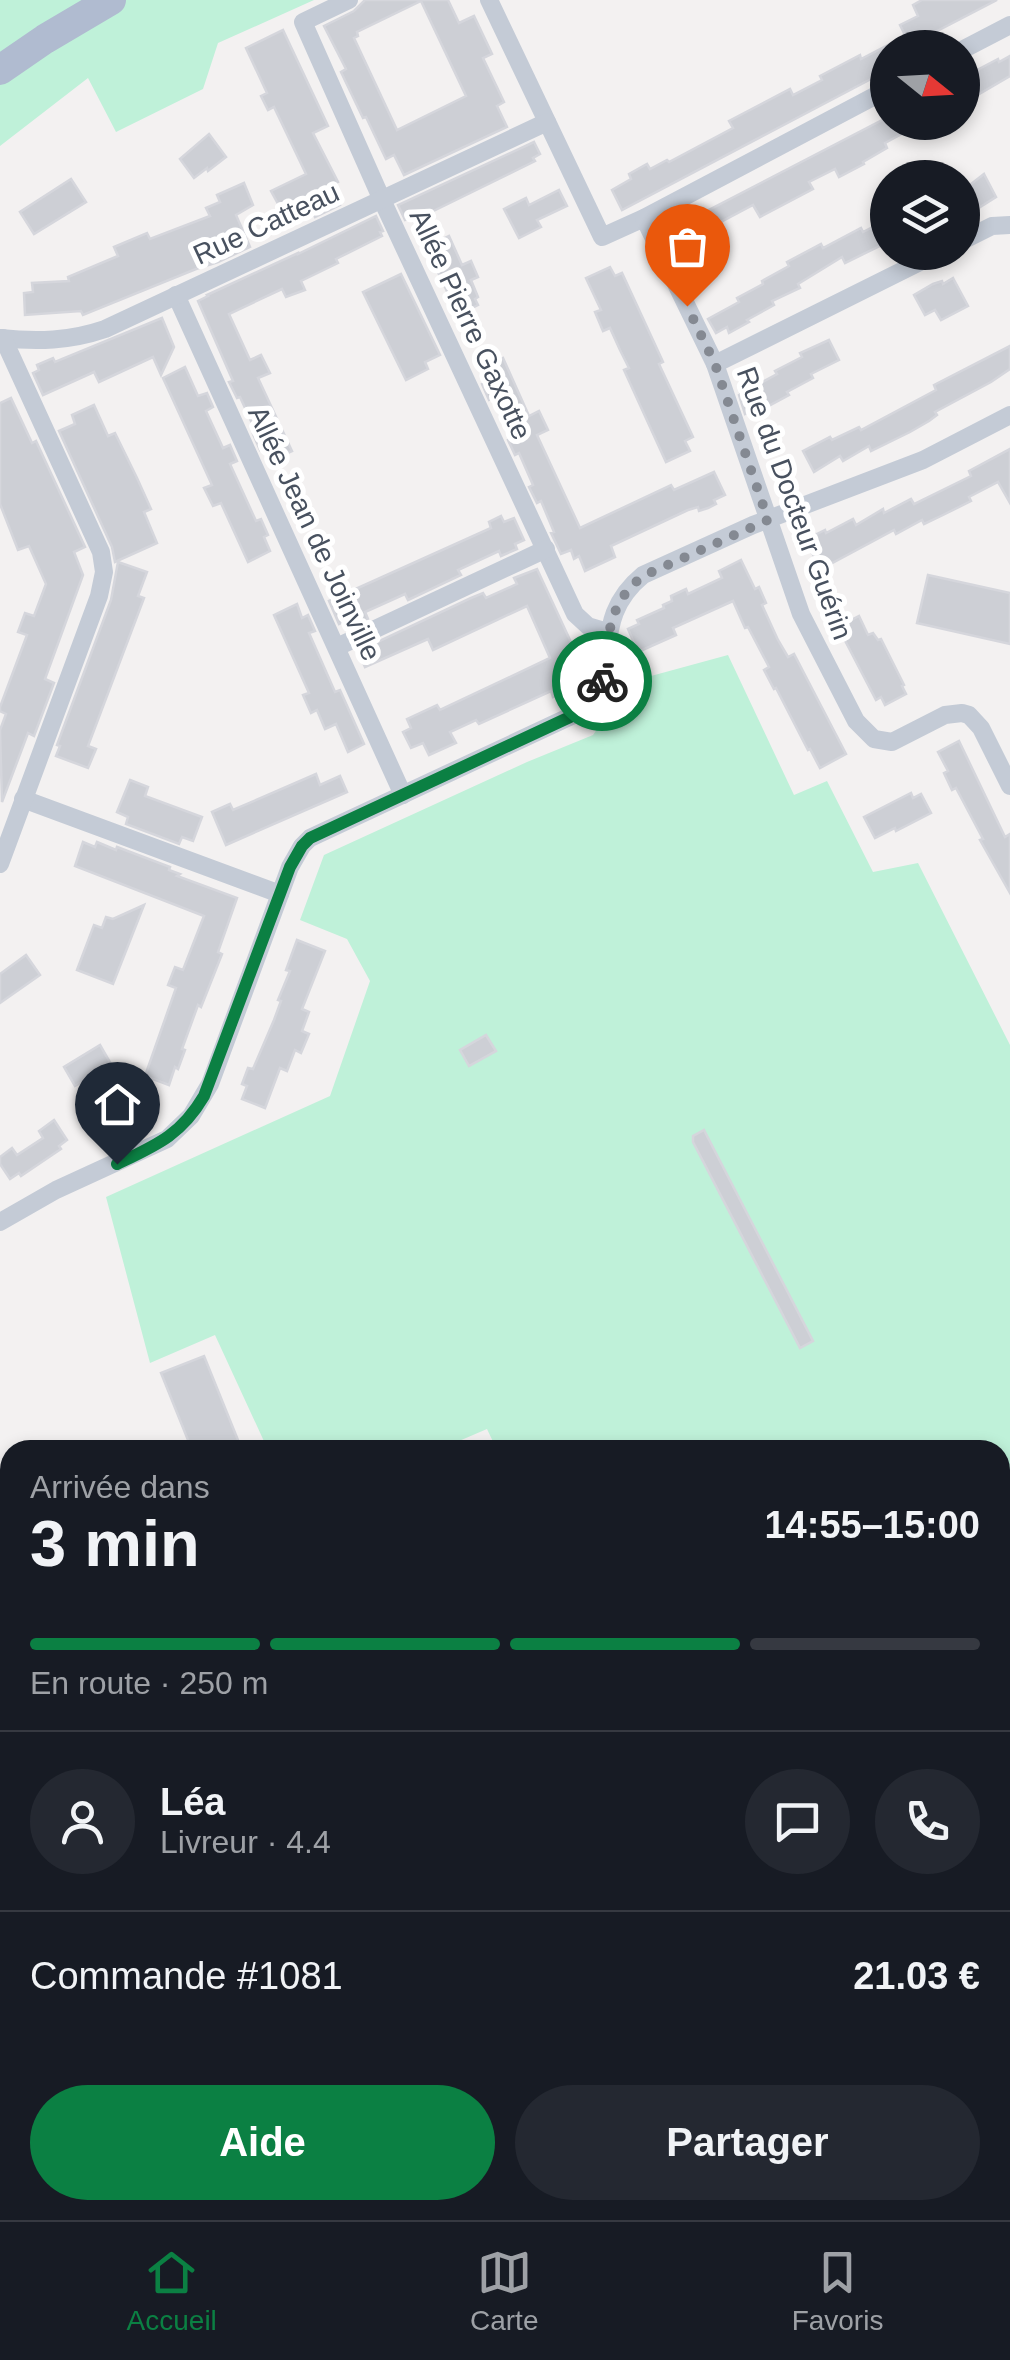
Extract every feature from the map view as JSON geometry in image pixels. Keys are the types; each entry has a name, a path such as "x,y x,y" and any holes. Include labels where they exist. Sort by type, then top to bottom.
{"main road":[{"path":"0,53 86,0"},
{"path":"0,70 111,0"}],"street":[{"name":"Allée Pierre Gaxotte","path":"348,0 302,22 575,614 588,626 608,632"},
{"path":"488,0 602,237 870,99"},
{"path":"980,41 1010,25"},
{"name":"Rue Catteau","path":"2,338 78,338 105,329 547,122"},
{"name":"Rue du Docteur Guérin","path":"644,218 715,364 806,627 856,721 874,739 892,742 945,714 962,712 981,728 1010,786"},
{"path":"980,232 1010,225"},
{"path":"715,364 904,270"},
{"name":"Allée Jean de Joinville","path":"176,294 403,794"},
{"path":"1,857 99,596 104,572 101,552 2,338"},
{"path":"0,1222 56,1190 157,1145 191,1116 210,1084 296,855 310,838 584,710 602,681 615,607 629,586 643,576 768,520 923,460 1010,415"},
{"path":"336,647 546,550"},
{"path":"23,799 280,894"}],"green space":[{"path":"0,0 314,0 218,43 203,89 116,132 88,78 0,146"},
{"path":"728,655 794,795 827,781 873,872 918,863 1010,1045 1010,1440 492,1440 487,1429 461,1440 263,1440 215,1335 150,1363 106,1197 330,1096 370,981 347,939 300,920 324,855 593,735 629,682"}],"building":[{"path":"365,0 448,0 459,23 474,16 492,54 483,58 504,102 497,106 507,127 404,175 394,155 386,159 366,117 363,118 341,72 346,69 324,26 354,11","holes":["421,1 466,96 397,130 354,38 357,32"]},
{"path":"922,0 997,0 939,30 902,30 900,25 918,16 913,5"},
{"path":"283,30 328,126 313,133 338,182 330,186 340,205 289,224 271,191 306,174 274,107 268,110 261,96 267,93 246,48"},
{"path":"870,54 870,79 622,210 612,190 631,179 629,174 647,164 650,169 669,162 733,128 729,121 790,89 793,95 860,55 861,59"},
{"path":"1010,56 1010,76 980,94 980,68 998,59 999,62"},
{"path":"870,126 870,140 891,140 885,143 887,148 864,164 839,177 835,169 809,182 813,189 760,217 753,205 704,231 723,267 695,281 672,229"},
{"path":"209,134 226,157 194,178 180,159"},
{"path":"534,142 540,154 533,158 535,161 413,221 405,220 398,205"},
{"path":"984,174 996,197 980,207 980,177"},
{"path":"71,179 86,202 34,234 20,212"},
{"path":"244,183 253,205 236,215 250,247 83,315 81,311 25,315 24,293 33,292 32,283 69,281 68,277 118,256 114,247 147,233 150,239 210,216 206,208 220,202 217,195"},
{"path":"559,190 567,206 537,220 541,227 519,238 504,209 526,198 529,205"},
{"path":"376,216 382,236 301,281 305,290 286,297 282,289 229,314 250,360 261,355 270,373 258,378 292,451 269,461 263,448 260,450 253,434 256,432 229,382 233,381 198,301"},
{"path":"861,228 863,232 870,228 870,251 845,263 842,257 798,284 800,288 772,301 774,305 749,322 729,333 727,327 716,333 708,319 789,266 787,262"},
{"path":"449,236 462,265 471,261 478,277 471,280 478,305 462,313 459,306 455,308 426,247"},
{"path":"610,267 615,276 622,273 693,437 685,441 690,451 666,462 624,370 629,368 610,328 603,331 595,312 601,310 586,278"},
{"path":"401,274 440,355 425,362 428,369 406,380 363,292"},
{"path":"953,278 968,306 941,320 935,310 925,315 914,295"},
{"path":"162,318 174,347 161,375 153,357 99,382 94,372 43,395 33,373 39,370 37,365 53,358 55,362"},
{"path":"829,340 839,360 811,374 813,378 787,392 789,395 745,414 739,395 802,357 800,353"},
{"path":"1010,346 1010,369 991,382 935,412 937,415 910,432 871,451 869,446 843,461 840,456 814,472 803,451 830,437 832,440 859,427 861,430 936,390 934,385"},
{"path":"503,358 529,416 539,411 548,430 537,435 580,528 671,485 674,490 714,472 725,495 708,508 688,510 611,546 615,557 585,571 579,556 574,559 571,550 561,554 541,501 537,503 529,487 533,485 519,453 515,455 508,440 512,438 494,398 489,400 482,384 486,382 480,369"},
{"path":"185,367 198,396 207,393 213,407 206,411 223,448 230,445 237,461 230,464 256,521 261,519 268,535 264,537 270,551 248,562 221,503 213,506 204,488 212,485 163,378"},
{"path":"11,398 32,443 36,441 85,547 74,552 83,575 45,679 54,683 34,736 28,733 2,802 0,730 6,714 0,707 27,635 18,632 25,613 34,616 46,584 29,546 18,550 0,504 0,403"},
{"path":"94,405 108,436 115,433 137,478 151,509 144,512 157,543 115,562 112,547 59,431 75,424 72,415"},
{"path":"1010,449 1010,503 998,482 943,515 924,524 922,520 896,534 894,530 821,569 805,540 853,519 856,525 911,499 914,504 971,476 969,471"},
{"path":"501,516 504,522 514,518 524,540 515,544 517,549 501,556 499,551 458,570 461,575 408,600 405,594 365,612 368,619 353,626 349,619 339,624 329,601 491,528 489,522"},
{"path":"741,560 755,589 759,587 766,603 762,605 778,640 788,657 794,654 846,754 820,768 764,670 769,667 733,601 673,628 676,635 638,652 628,629 639,624 637,620 664,608 672,601 671,596 686,589 688,594 722,578 719,571"},
{"path":"118,562 147,572 138,596 144,598 88,746 96,749 88,768 56,756 60,746 57,745 111,600"},
{"path":"537,569 577,655 562,661 574,688 553,697 551,691 479,724 476,720 450,732 456,743 429,755 423,743 411,748 403,732 411,728 407,719 437,705 440,710 550,658 527,606 433,650 428,639 365,667 358,651 471,598 483,593 486,598 517,584 514,578"},
{"path":"928,575 1010,593 1010,644 917,623"},
{"path":"297,604 302,618 308,615 315,631 309,633 364,744 348,752 336,724 325,729 317,710 311,713 303,695 309,693 274,615"},
{"path":"859,616 868,635 873,633 881,639 904,685 906,694 885,705 881,697 876,700 838,627"},
{"path":"959,741 1005,837 1010,834 1010,893 956,788 952,790 944,773 948,771 938,752"},
{"path":"316,774 320,785 340,776 347,792 226,845 212,812 230,804 233,810"},
{"path":"130,780 148,787 145,796 202,817 193,841 182,837 179,844 126,824 128,817 117,812"},
{"path":"911,793 913,798 921,794 931,813 875,838 864,817"},
{"path":"83,842 95,847 97,842 116,850 117,847 170,867 169,870 180,874 177,876 237,898 218,952 222,954 201,1007 198,1005 182,1049 185,1050 169,1085 145,1076 176,988 168,985 175,967 183,970 204,916 75,866"},
{"path":"144,905 113,984 77,970 94,925 102,928 106,917 113,919"},
{"path":"297,940 325,951 302,1009 309,1012 302,1031 309,1034 301,1053 295,1050 287,1071 280,1068 265,1108 242,1099 247,1086 242,1084 248,1068 253,1069 274,1020"},
{"path":"26,955 40,975 0,1003 0,974"},
{"path":"486,1035 496,1051 469,1066 460,1050"},
{"path":"100,1045 111,1064 75,1086 64,1067"},
{"path":"141,1087 157,1109 123,1129 108,1108 127,1094 134,1106"},
{"path":"54,1120 67,1140 59,1146 61,1149 10,1179 0,1157 12,1148 17,1155 43,1138 39,1131"},
{"path":"704,1130 813,1341 800,1348 693,1142 693,1136"},
{"path":"204,1356 238,1440 188,1440 161,1373"}],"way so far":[{"path":"602,681 615,607 629,586 643,576 768,520 715,364 687,306"}],"route":[{"path":"117,1164 174,1134 204,1096 290,867 310,838 584,710 602,681"}]}
